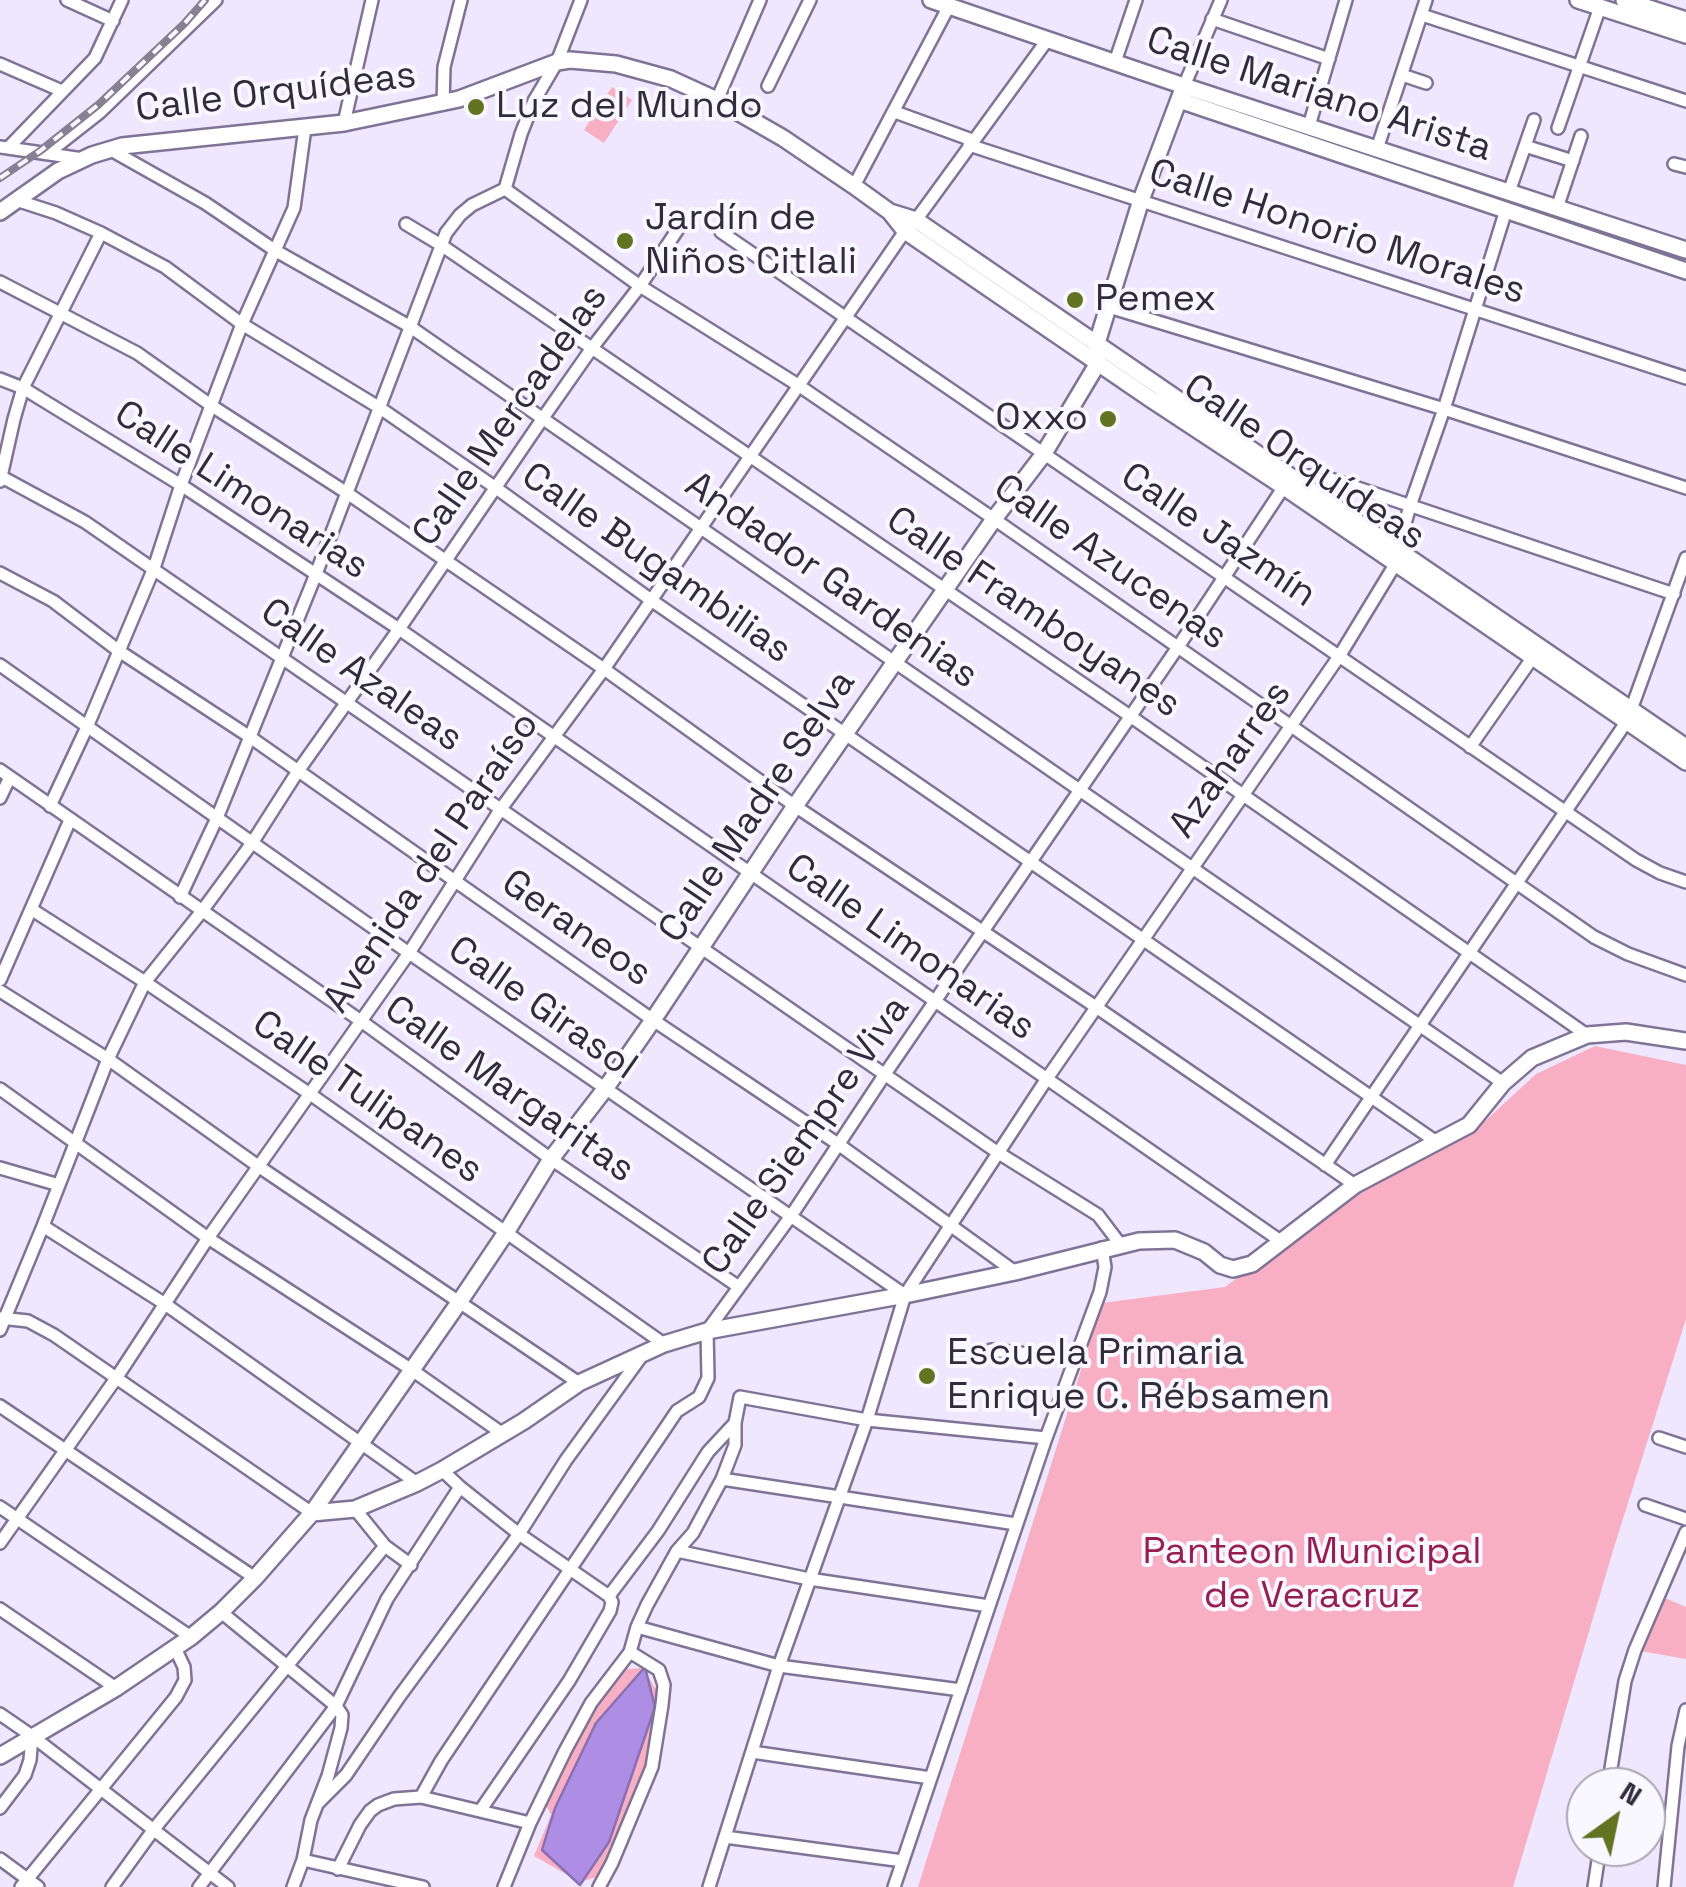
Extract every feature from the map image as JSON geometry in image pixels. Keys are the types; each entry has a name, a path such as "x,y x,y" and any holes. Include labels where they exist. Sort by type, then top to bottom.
{"street":[{"path":"67,0 112,21"},
{"path":"4,148 94,58 122,0"},
{"path":"48,152 99,113 216,0"},
{"path":"344,123 372,0"},
{"path":"442,104 444,67 461,0"},
{"path":"180,897 217,818 316,574 441,246 452,224 472,205 506,189 534,101 557,62 580,0"},
{"path":"717,100 760,0"},
{"path":"768,86 810,0"},
{"name":"Calle Mariano Arista","path":"931,0 1115,62 1181,93 1686,271"},
{"path":"1115,62 1136,0"},
{"path":"1098,364 1097,343 1141,200 1220,0"},
{"path":"1309,126 1346,0"},
{"path":"1377,149 1426,0"},
{"path":"1578,0 1686,35"},
{"path":"1624,0 1686,20"},
{"path":"854,186 948,6"},
{"path":"1558,128 1600,7"},
{"path":"1422,15 1686,101"},
{"path":"1212,19 1329,59"},
{"name":"Avenida del Paraíso","path":"0,1543 408,953 500,810 604,669 911,226 1048,39"},
{"name":"Calle Orquídeas","path":"0,212 58,171 122,146 344,123 442,104 557,62 592,62 645,70 717,100 783,138 911,226 1097,343 1154,392"},
{"path":"0,64 62,90"},
{"path":"1402,75 1426,83"},
{"name":"Calle Mariano Arista","path":"1181,93 1309,126 1686,250"},
{"name":"Calle Honorio Morales","path":"895,112 1141,200 1686,378"},
{"path":"1509,192 1534,120"},
{"path":"50,806 154,568 242,324 276,252 297,195 304,128"},
{"path":"1557,208 1582,136"},
{"path":"1525,146 1573,162"},
{"path":"4,148 84,159"},
{"name":"Andador Gardenias","path":"111,150 204,202 276,252 409,326 1503,1082"},
{"name":"Calle Azucenas","path":"506,189 640,286 798,386 994,519 1594,938 1686,974"},
{"name":"Calle Bugambilias","path":"19,201 56,213 164,268 242,324 380,408 651,600 1438,1143"},
{"name":"Azaharres","path":"709,1887 779,1666 867,1420 905,1296 1096,1006 1340,656 1397,556 1506,210"},
{"name":"Calle Framboyanes","path":"406,224 1130,716 1588,1035"},
{"name":"Calle Mercadelas","path":"2,1322 108,1059 145,982 252,843 298,771 680,226"},
{"name":"Calle Orquídeas","path":"911,226 1098,364 1154,392 1288,481 1686,756"},
{"name":"Calle Jazmín","path":"721,232 1566,813 1636,860 1686,882"},
{"path":"1,479 23,388 101,234"},
{"path":"0,282 137,353 347,492 796,806 1096,1006 1355,1186"},
{"path":"1110,307 1686,488"},
{"name":"Calle Madre Selva","path":"0,1756 116,1688 192,1636 256,1578 312,1513 460,1301 551,1159 605,1089 846,733 1043,455 1098,364"},
{"name":"Calle Limonarias","path":"0,379 23,388 181,485 316,574 1282,1242"},
{"path":"1288,481 1322,476 1674,594"},
{"name":"Calle Azaleas","path":"1,479 85,522 154,568 998,1152 1098,1215 1120,1244"},
{"name":"Calle Siempre Viva","path":"707,1332 791,1216 1288,481"},
{"name":"Calle Orquídeas","path":"1397,556 1533,657 1629,715"},
{"path":"1325,1165 1629,715 1686,558"},
{"name":"Geraneos","path":"0,573 52,601 119,651 250,736 653,1020 838,1144 1015,1272"},
{"path":"1470,747 1533,657"},
{"name":"Calle Girasol","path":"0,666 905,1296"},
{"path":"0,798 5,773"},
{"name":"Calle Margaritas","path":"5,773 739,1287"},
{"path":"0,980 70,820"},
{"name":"Calle Tulipanes","path":"31,908 310,1094 664,1344"},
{"path":"0,991 108,1059 258,1166 579,1383"},
{"path":"2,1322 28,1322 41,1328 312,1513 354,1509 442,1470 579,1383 664,1344 707,1332 905,1296 1139,1240 1174,1240 1233,1269 1252,1264 1355,1186 1469,1124 1503,1082 1532,1058 1588,1035 1626,1032 1686,1041"},
{"path":"0,1089 208,1238 503,1434"},
{"path":"0,1168 59,1184"},
{"path":"43,1226 165,1304 417,1483"},
{"path":"894,1887 1016,1524 1100,1292 1105,1267 1102,1248"},
{"path":"421,1798 441,1761 569,1568 678,1411 699,1397 708,1378 707,1332"},
{"path":"992,1350 1076,1359"},
{"path":"318,1803 346,1775 643,1354"},
{"path":"504,1887 530,1824 591,1703 630,1652 637,1626 722,1479 735,1445 734,1423 740,1397 867,1420 1046,1438"},
{"path":"0,1406 256,1578"},
{"path":"609,1596 708,1452 734,1423"},
{"path":"1659,1438 1686,1447"},
{"path":"442,1470 519,1534 609,1596 612,1602 569,1681 480,1811"},
{"path":"722,1479 1016,1524"},
{"path":"199,1887 336,1706 388,1599 460,1487"},
{"path":"1645,1505 1686,1519"},
{"path":"0,1507 192,1636"},
{"path":"354,1509 385,1546 410,1565"},
{"path":"1611,1767 1625,1681 1686,1532"},
{"path":"112,1887 385,1546"},
{"path":"677,1552 810,1579 989,1606"},
{"path":"0,1609 116,1688"},
{"path":"221,1612 342,1715 328,1776 293,1887"},
{"path":"637,1626 779,1666 960,1690"},
{"path":"0,1859 28,1885 100,1788 176,1697 185,1680 175,1648"},
{"path":"599,1887 652,1767 662,1704 663,1677 659,1670 630,1652"},
{"path":"1664,1887 1678,1746 1686,1710"},
{"path":"0,1714 228,1887"},
{"path":"0,1808 25,1775 32,1736"},
{"path":"752,1752 931,1778"},
{"path":"338,1869 370,1811 394,1798 421,1798 530,1824"},
{"path":"725,1838 903,1861"},
{"path":"303,1860 423,1887"}],"green space":[{"path":"612,87 632,100 604,143 584,130"},
{"name":"Panteon Municipal de Veracruz","path":"1595,1046 1686,1065 1686,1319 1513,1887 918,1887 1102,1303 1225,1287 1355,1193 1471,1134 1536,1074"},
{"path":"1658,1595 1686,1607 1686,1659 1635,1650"},
{"path":"643,1668 661,1698 661,1732 638,1797 600,1876 580,1882 534,1856 551,1815 543,1799 610,1670"}],"shaded area":[{"path":"645,1667 655,1707 609,1842 580,1885 542,1850 555,1808 596,1723"}],"railway":[{"path":"0,178 98,105 205,0"}],"place":[{"name":"Luz del Mundo","path":"476,107"},
{"name":"Jardín de Niños Citlali","path":"625,241"},
{"name":"Pemex","path":"1075,300"},
{"name":"Oxxo","path":"1108,419"},
{"name":"Escuela Primaria Enrique C. Rébsamen","path":"927,1376"}]}
